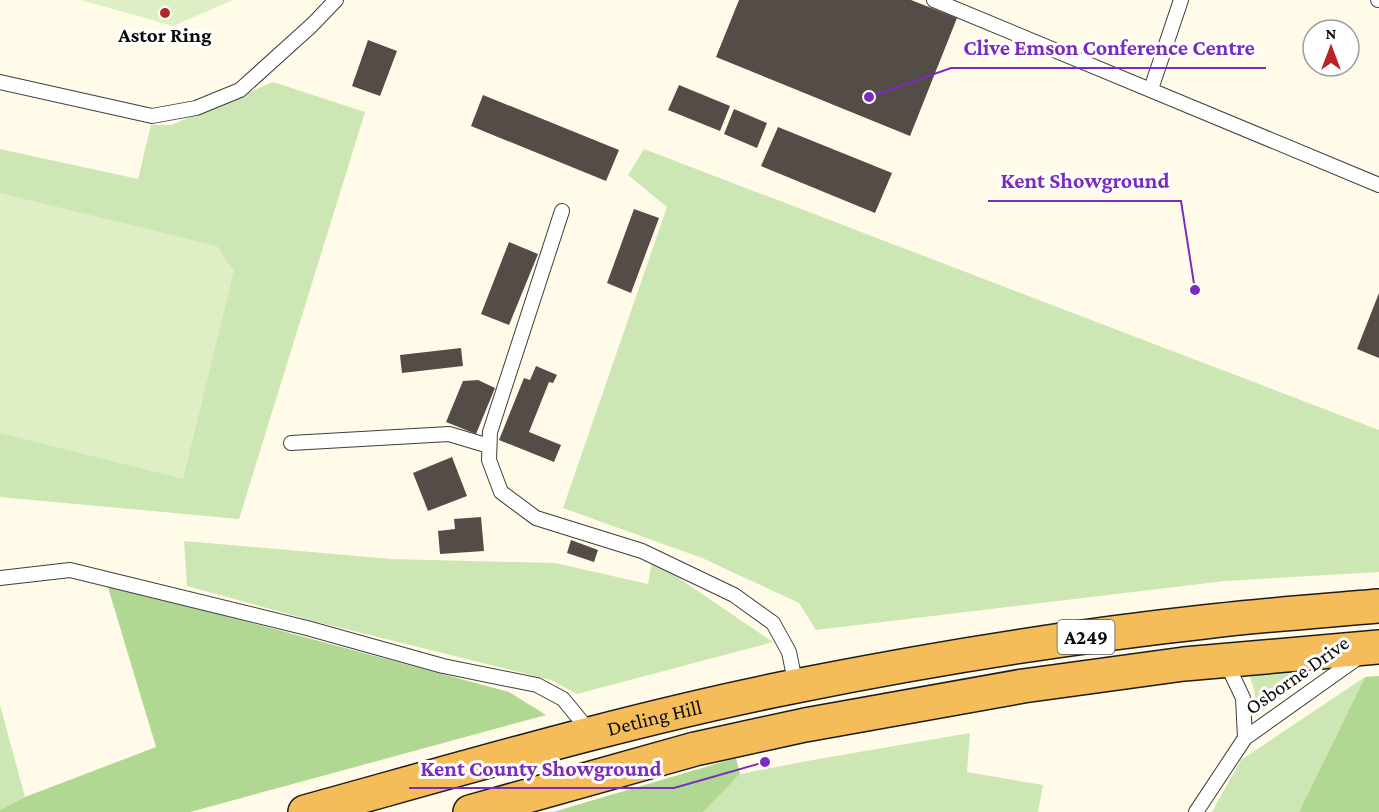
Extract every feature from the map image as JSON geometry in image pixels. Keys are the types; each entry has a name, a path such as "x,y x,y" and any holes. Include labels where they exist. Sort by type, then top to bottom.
{"highway":[{"name":"A249","path":"796,686 980,651 1204,622 1379,606"},
{"name":"A249","path":"1224,660 1376,647"},
{"name":"Detling Hill","path":"470,812 694,748 805,725 1023,686 1224,660"},
{"name":"Detling Hill","path":"305,812 591,734 706,705 796,686"}],"lane":[{"path":"0,82 152,116 195,108 240,90 312,25 336,0"},
{"path":"934,0 1379,185"},
{"path":"1151,89 1181,0"},
{"path":"562,211 490,432 489,460 501,492 536,518 642,551 735,595 773,623 789,652 796,686"},
{"path":"291,443 449,434 489,446"},
{"path":"0,578 70,570 307,628 443,666 537,685 563,699 591,734"},
{"name":"Osborne Drive","path":"1196,812 1245,738 1376,647"},
{"name":"Osborne Drive","path":"1224,660 1243,698 1245,738"}],"green space":[{"name":"Astor Ring","path":"81,0 233,0 173,26"},
{"path":"273,82 365,112 239,519 0,497 0,149 138,179 151,125 171,125"},
{"path":"644,149 1379,430 1379,572 1225,581 816,630 799,603 702,558 563,508 667,207 628,175"},
{"path":"0,193 217,246 234,271 183,479 0,433"},
{"path":"184,541 392,559 555,563 648,584 652,560 773,642 577,694 551,680 317,622 187,586"},
{"path":"107,584 509,692 546,715 190,812 0,812 25,797 156,747"},
{"path":"1318,669 1255,717 1255,693 1249,673"},
{"path":"1379,676 1379,812 1299,812 1365,677"},
{"path":"1365,677 1299,812 1212,812 1241,760"},
{"path":"0,705 25,797 0,810"},
{"path":"970,733 967,772 1043,785 1038,812 703,812 740,774"},
{"path":"736,758 740,774 703,812 553,812"}],"building":[{"path":"739,0 911,0 957,18 910,136 716,57"},
{"path":"368,40 397,51 380,96 352,86"},
{"path":"679,85 730,106 720,131 668,110"},
{"path":"483,95 619,150 606,181 471,126"},
{"path":"734,109 767,123 757,148 724,134"},
{"path":"778,127 892,173 875,213 761,166"},
{"path":"634,209 659,218 631,293 607,283"},
{"path":"509,242 538,254 509,325 481,314"},
{"path":"1379,293 1379,358 1357,349"},
{"path":"461,348 463,366 402,373 400,355"},
{"path":"536,366 557,375 553,383 549,382 529,432 561,445 554,462 499,440 524,378 530,380"},
{"path":"478,380 495,388 476,434 446,422 463,381"},
{"path":"452,457 467,496 428,511 413,473"},
{"path":"481,517 484,551 440,554 438,531 455,529 454,519"},
{"path":"571,540 598,550 594,562 567,553"}],"place":[{"name":"Astor Ring","path":"165,13"},
{"name":"Clive Emson Conference Centre","path":"869,97"},
{"name":"Kent Showground","path":"1195,290"},
{"name":"Kent County Showground","path":"765,762"}]}
